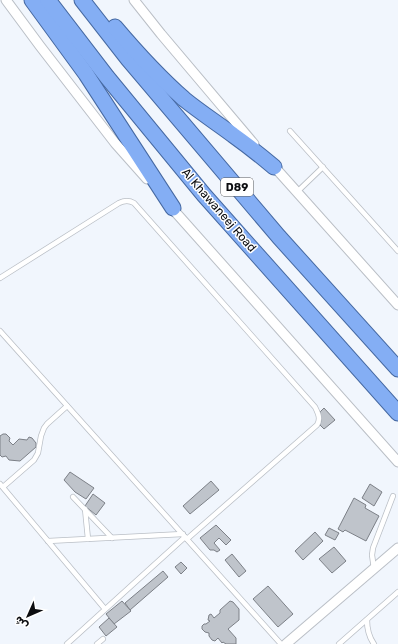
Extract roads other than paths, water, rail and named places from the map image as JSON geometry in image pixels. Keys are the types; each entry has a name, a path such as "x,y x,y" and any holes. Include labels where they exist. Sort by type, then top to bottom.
{"highway":[{"path":"32,0 86,74 173,208"},
{"name":"Al Khawaneej Road","path":"48,0 107,77 204,195 398,414"},
{"name":"D89","path":"82,0 128,59 279,237 398,369"},
{"path":"91,0 136,52 164,81 206,117 233,135 274,167"}],"street":[{"path":"6,0 115,143 398,462"},
{"path":"134,0 274,167 398,305"},
{"path":"286,644 398,548"}],"lane":[{"path":"290,131 398,251"},
{"path":"297,192 323,167"},
{"path":"0,278 119,203 127,200 131,201 314,407 319,417 319,423 317,426 185,537 68,644"},
{"path":"0,331 281,644"},
{"path":"67,406 44,428 38,453 34,460 1,486 105,610"},
{"path":"374,568 372,555 373,548 393,496"},
{"path":"73,497 112,538"},
{"path":"85,509 88,539"},
{"path":"48,541 185,537"},
{"path":"339,644 398,592"},
{"path":"367,620 369,635 374,644"},
{"path":"97,644 103,639"}]}
